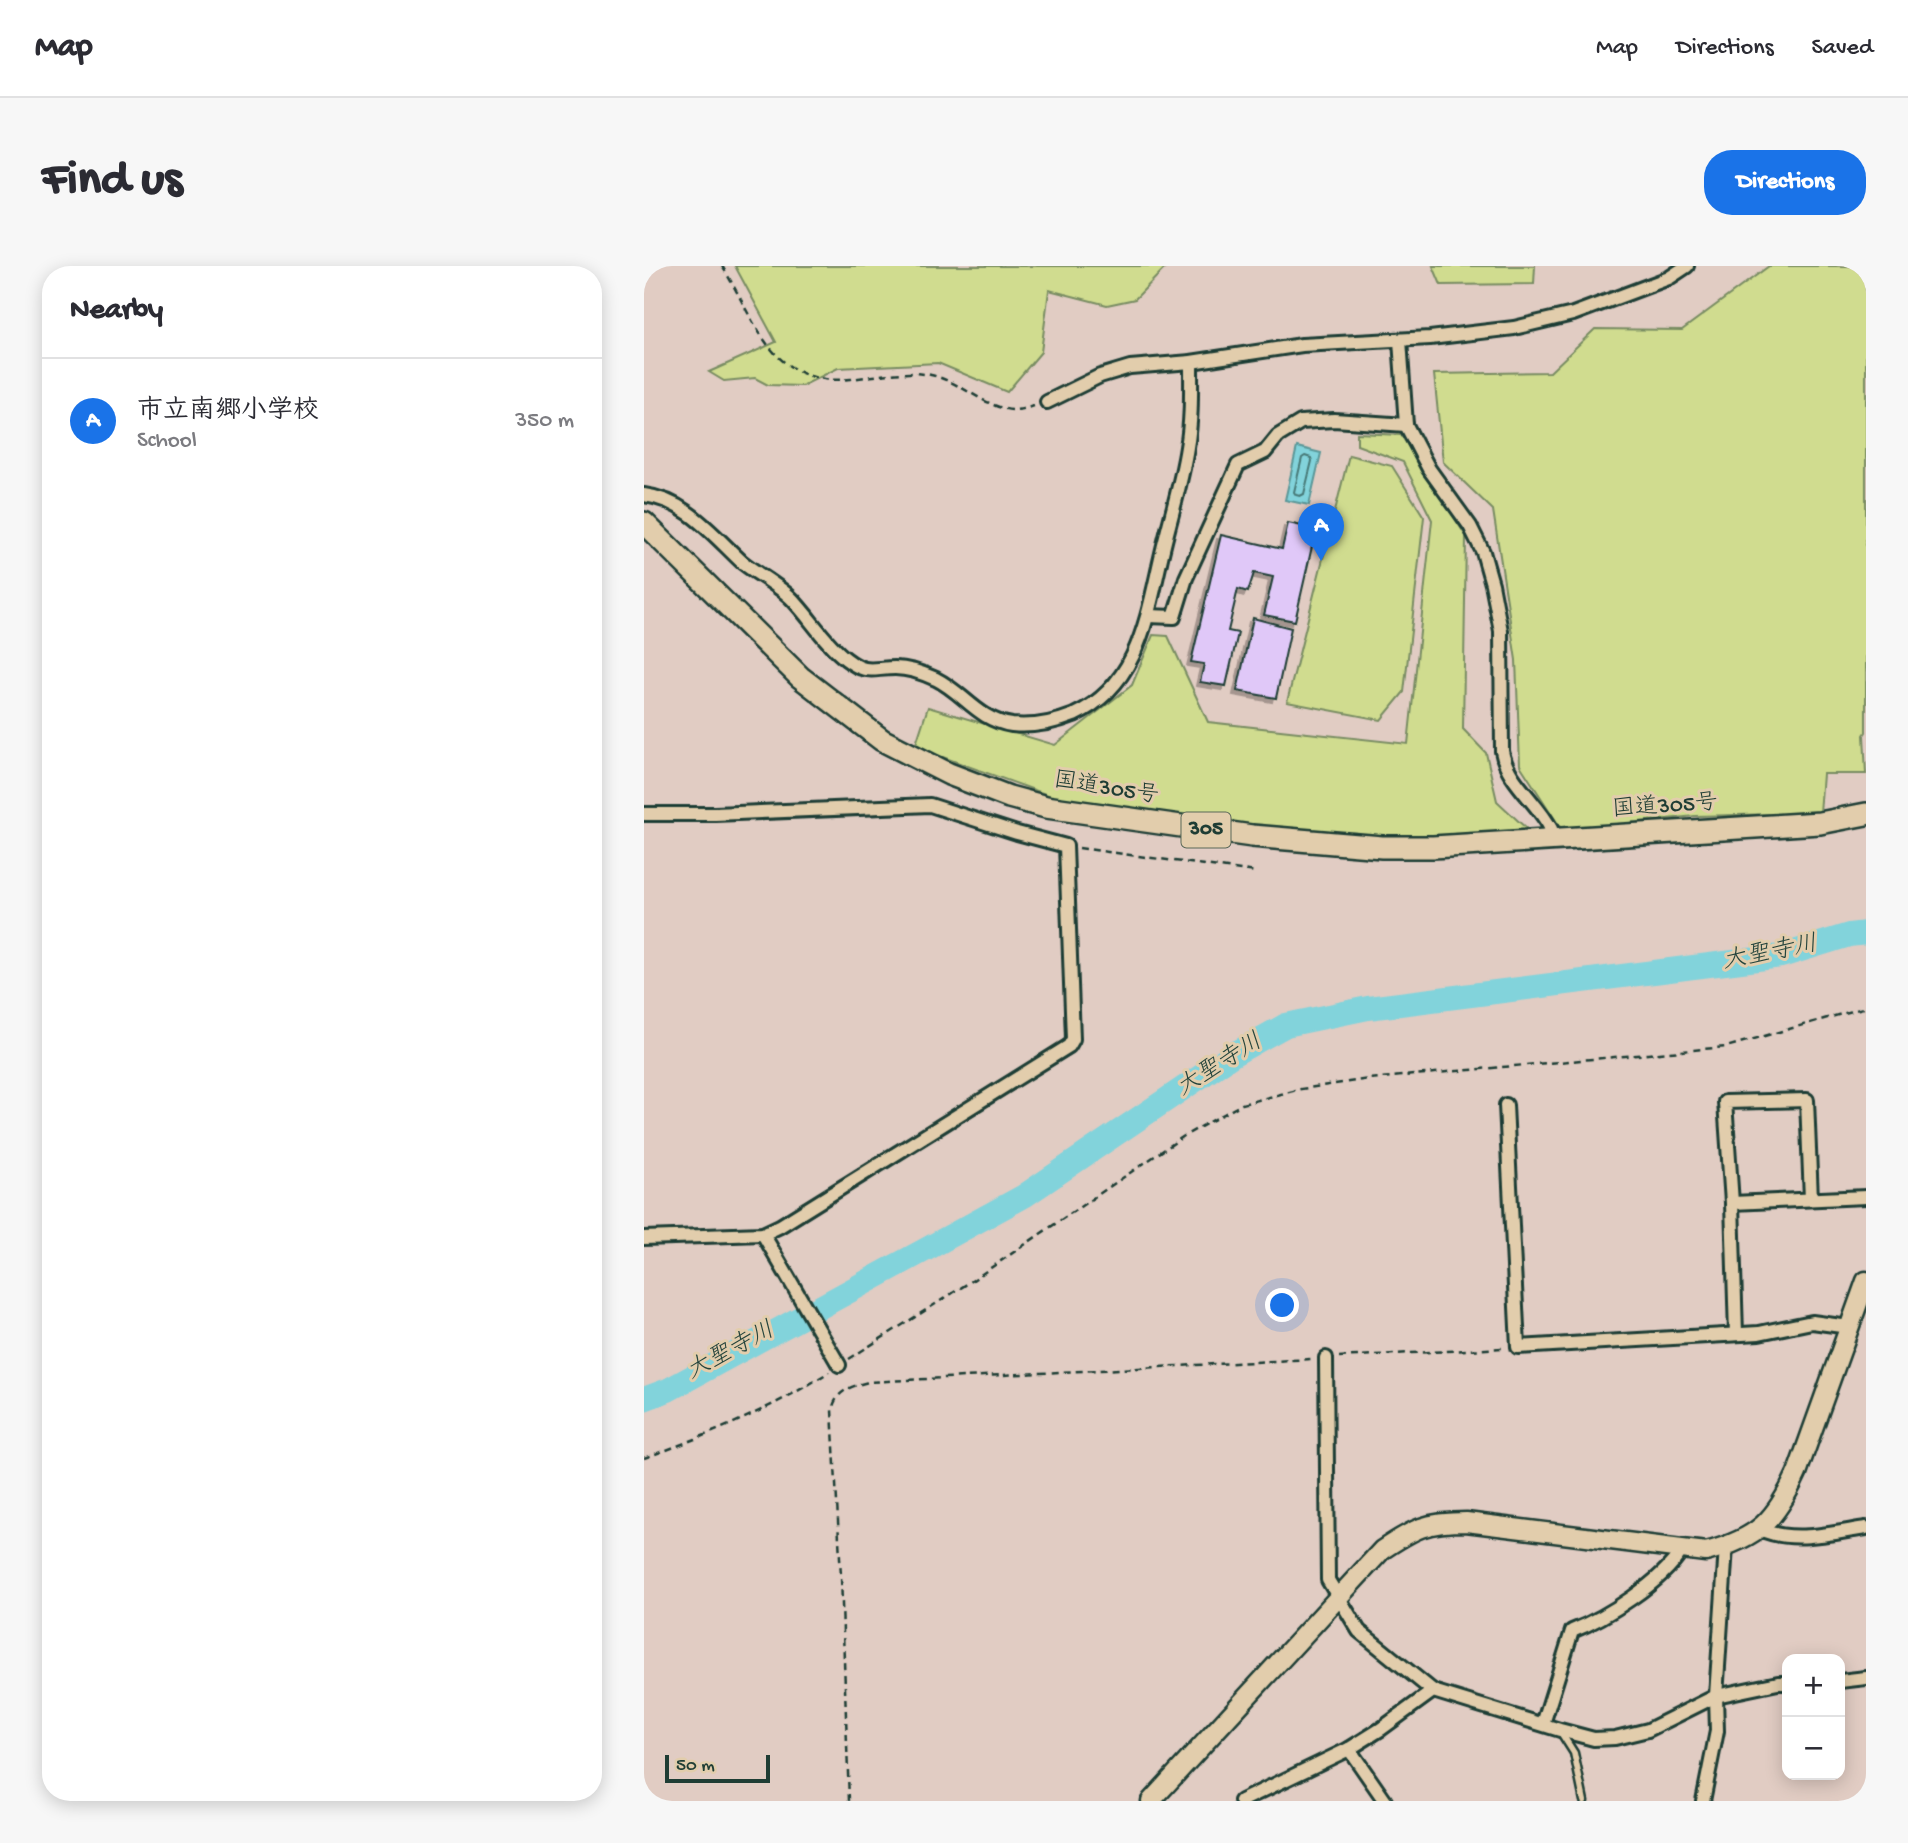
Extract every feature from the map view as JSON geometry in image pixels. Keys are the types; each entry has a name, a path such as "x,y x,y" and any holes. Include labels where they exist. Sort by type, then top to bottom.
{"highway":[{"name":"国道305号","path":"644,523 800,677 841,710 882,740 913,757 948,774 1009,797 1082,814 1335,845 1433,847 1820,823 1866,814"}],"street":[{"path":"1047,402 1100,376 1130,367 1191,362 1301,345 1400,340 1514,328 1573,314 1669,278 1687,266"},
{"path":"1400,340 1406,425 1429,469 1470,526 1483,552 1501,631 1504,763 1545,818 1550,829 1546,840"},
{"path":"644,495 668,500 687,511 742,561 790,597 826,640 847,660 868,671 897,668 926,675 945,685 974,709 995,720 1012,724 1055,723 1083,710 1106,694 1126,671 1136,653 1148,616 1187,446 1191,362"},
{"path":"1148,616 1174,617 1186,578 1238,466 1265,452 1278,436 1301,422 1334,420 1406,425"},
{"path":"644,814 715,814 930,805 1017,834 1066,846 1073,1039 1069,1046 763,1234 644,1238"},
{"path":"1736,1334 1732,1203 1725,1101 1807,1100 1811,1199"},
{"path":"1506,1105 1518,1347 1759,1333 1812,1322 1849,1327"},
{"path":"1732,1203 1866,1197"},
{"path":"763,1234 839,1365"},
{"path":"1151,1801 1337,1596 1382,1550 1413,1529 1438,1522 1466,1522 1681,1551 1706,1552 1726,1547 1760,1529 1771,1520 1797,1473 1866,1281"},
{"path":"1326,1358 1328,1580 1359,1631 1433,1691 1560,1730 1594,1738 1615,1738 1647,1730 1716,1696 1782,1682"},
{"path":"1760,1529 1772,1534 1810,1536 1866,1528"},
{"path":"1703,1801 1717,1731 1716,1696 1726,1547"},
{"path":"1543,1724 1572,1631 1650,1584 1672,1565 1681,1551"},
{"path":"1845,1680 1866,1678"},
{"path":"1241,1801 1349,1749 1433,1691"},
{"path":"1349,1749 1385,1801"}],"lane":[{"path":"1560,1730 1574,1754 1584,1801"}],"path":[{"path":"722,266 767,347 783,361 815,377 831,380 894,374 929,374 951,381 1009,410 1047,402"},
{"path":"1066,846 1256,872"},
{"path":"644,1458 674,1448 766,1407 839,1365 970,1282 1184,1136 1242,1104 1301,1089 1368,1079 1726,1047 1866,1007"},
{"path":"849,1801 832,1410 839,1393 867,1382 1518,1347"}],"green space":[{"path":"735,266 1167,266 1135,299 1107,305 1049,290 1041,352 1007,392 938,363 838,368 802,386 768,385 755,378 724,381 709,372 776,342"},
{"path":"1433,266 1535,266 1534,284 1441,285"},
{"path":"1769,266 1866,266 1866,774 1823,774 1820,813 1695,816 1562,830 1520,765 1516,660 1493,510 1443,462 1434,374 1550,372 1595,329 1682,330"},
{"path":"1357,433 1401,435 1466,536 1463,729 1486,753 1497,801 1530,832 1349,842 1087,809 915,747 928,707 1055,745 1132,685 1153,635 1168,636 1208,722 1408,744 1432,520 1403,462 1357,445"},
{"path":"1349,455 1392,466 1424,517 1404,692 1381,720 1287,702"}],"water":[{"path":"1297,447 1321,453 1309,505 1285,500"}],"building":[{"path":"1288,523 1316,529 1295,621 1264,615 1273,577 1254,573 1248,592 1238,589 1228,631 1238,633 1226,686 1200,682 1204,664 1191,662 1221,535 1282,549"},
{"path":"1253,618 1291,628 1276,698 1237,691"}],"waterway":[{"name":"大聖寺川","path":"644,1399 668,1390 1024,1196 1234,1054 1286,1025 1368,1008 1781,956 1849,935 1866,933"}],"place":[{"name":"市立南郷小学校","path":"1321,561"}]}
